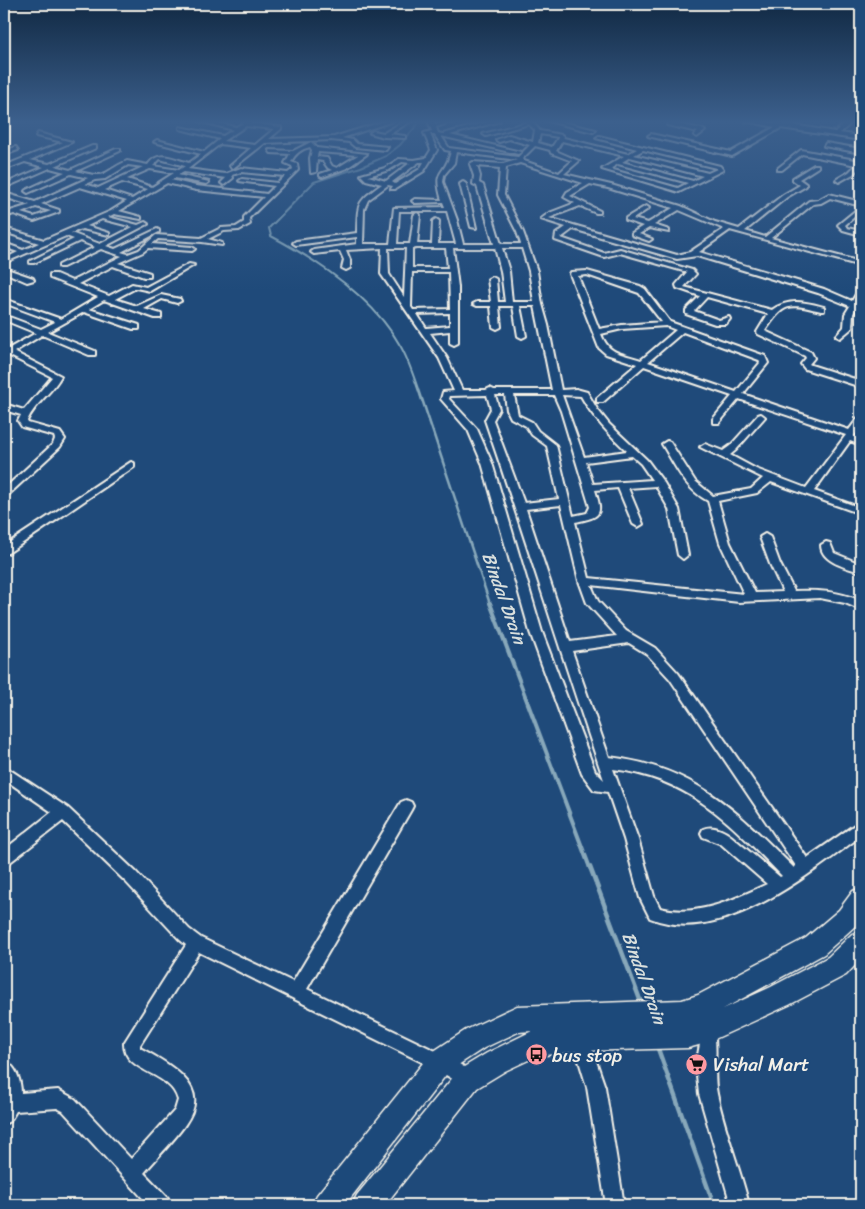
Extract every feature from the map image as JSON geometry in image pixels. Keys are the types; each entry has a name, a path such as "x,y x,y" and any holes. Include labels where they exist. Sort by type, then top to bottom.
{"main road":[{"path":"692,1021 703,1006 815,946 846,918 861,899"},
{"path":"327,1205 440,1062 475,1039 516,1020 578,1028 692,1021 780,996 837,966 861,942"},
{"path":"367,1205 468,1079 496,1062 535,1044 578,1028"}],"street":[{"path":"4,186 24,177"},
{"path":"28,191 57,177"},
{"path":"4,215 36,204 94,178 105,177"},
{"path":"99,190 127,177"},
{"path":"4,261 113,212 172,177"},
{"path":"176,177 206,182"},
{"path":"224,183 231,177"},
{"path":"202,240 223,228 237,229 248,223 246,218 287,177"},
{"path":"366,177 398,185"},
{"path":"360,246 359,235 365,199 395,177"},
{"path":"363,203 378,197 410,177"},
{"path":"442,177 446,201 454,220 460,246"},
{"path":"479,177 503,200 520,232 533,271 538,304 557,392 565,411 595,507 594,513 590,516 570,520"},
{"path":"493,177 487,185 493,226 512,304 522,336"},
{"path":"568,177 588,183 653,191 679,190 705,177"},
{"path":"623,177 653,191 678,207 739,232 861,264"},
{"path":"674,177 694,183"},
{"path":"739,232 785,196 804,185 795,179 798,177"},
{"path":"839,180 843,177"},
{"path":"122,180 154,189"},
{"path":"242,181 280,185"},
{"path":"166,182 191,187 269,196"},
{"path":"455,183 487,185"},
{"path":"588,183 566,196 598,212"},
{"path":"463,184 474,227"},
{"path":"80,185 132,201"},
{"path":"4,195 57,211 34,219 13,212"},
{"path":"766,239 811,202 818,202 829,196 861,206 842,226 845,229 861,233"},
{"path":"415,200 446,201"},
{"path":"580,204 544,218 677,257 685,257 693,253 729,228"},
{"path":"649,239 634,234 678,207"},
{"path":"646,208 628,219 667,231"},
{"path":"449,209 396,210 384,271 392,286 443,358 459,392"},
{"path":"113,212 139,218"},
{"path":"410,309 408,270 417,214"},
{"path":"61,266 142,225 102,216"},
{"path":"435,246 436,221"},
{"path":"80,226 107,234"},
{"path":"572,227 558,235 557,239 604,255 620,251 690,271 692,274 679,287 773,313"},
{"path":"4,230 43,242"},
{"path":"72,284 140,251 148,246 159,232"},
{"path":"115,252 159,232 220,244"},
{"path":"64,233 127,256"},
{"path":"296,243 359,235"},
{"path":"32,262 79,239"},
{"path":"4,244 23,252"},
{"path":"148,246 192,249"},
{"path":"314,252 360,246 524,246"},
{"path":"450,247 454,343"},
{"path":"342,248 347,260 346,268"},
{"path":"693,253 821,291 856,307"},
{"path":"14,256 45,266"},
{"path":"112,263 147,275"},
{"path":"147,289 192,265"},
{"path":"4,270 30,280"},
{"path":"408,270 451,270"},
{"path":"667,324 637,288 587,273 577,272 574,275 596,332 605,349 642,364 738,395 861,442"},
{"path":"53,276 106,298 158,316"},
{"path":"492,279 497,327"},
{"path":"5,352 83,309 134,286 155,292"},
{"path":"840,336 848,328 849,314 856,307 861,293"},
{"path":"706,295 689,312 715,321 723,322 726,319"},
{"path":"138,309 161,296 177,301"},
{"path":"4,301 60,321"},
{"path":"821,308 793,303 784,304 773,313 760,332 808,354 810,358 805,364 808,367 861,384"},
{"path":"477,304 538,304"},
{"path":"83,309 136,327"},
{"path":"410,309 454,311"},
{"path":"4,317 92,353"},
{"path":"596,332 622,327 667,324 762,358 764,363 716,421"},
{"path":"424,330 453,328"},
{"path":"600,400 682,329"},
{"path":"4,494 57,445 60,439 57,434 25,425 24,417 57,376 5,352"},
{"path":"612,786 599,786 589,774 536,632 487,463 472,429 445,398 446,394 459,392 582,392 606,426 644,462 659,482 674,509 683,555"},
{"path":"490,392 495,409 489,420 603,762 631,839 647,898 655,913 663,916 686,916 727,910 780,886 861,828"},
{"path":"509,392 513,417 518,421 529,424 535,433 551,445 584,581 593,603 629,639 651,651 674,676 805,868"},
{"path":"4,407 24,417"},
{"path":"723,455 734,448 761,417"},
{"path":"808,492 861,420"},
{"path":"667,444 692,483 707,497 712,499 754,491 769,478"},
{"path":"705,447 769,478 861,511"},
{"path":"581,460 633,452"},
{"path":"4,551 131,465"},
{"path":"590,487 659,482"},
{"path":"622,485 638,524"},
{"path":"712,499 724,543 752,597"},
{"path":"519,506 566,501"},
{"path":"765,537 775,564 791,596"},
{"path":"826,545 826,551 830,556 861,568"},
{"path":"584,581 752,597 820,594 848,600 861,606"},
{"path":"566,647 629,639"},
{"path":"603,762 623,762 639,766 689,784 746,829 793,877"},
{"path":"4,772 63,812 131,877 184,934 196,943 440,1062 468,1079"},
{"path":"297,991 406,806"},
{"path":"4,858 63,812"},
{"path":"708,833 720,836 726,840 780,886"},
{"path":"132,1172 181,1116 186,1105 186,1096 183,1089 165,1072 134,1054 132,1043 196,943"},
{"path":"692,1021 708,1044 705,1066 708,1094 740,1205"},
{"path":"578,1028 596,1087 615,1205"},
{"path":"4,1069 13,1088 8,1108 51,1098 70,1105 161,1205"}],"waterway":[{"name":"Bindal Drain","path":"328,177 314,182 269,228 271,236 327,270 361,297 376,313 390,329 401,347 413,373 422,401"},
{"name":"Bindal Drain","path":"422,399 490,604"},
{"name":"Bindal Drain","path":"490,603 590,868"},
{"name":"Bindal Drain","path":"590,867 642,1005"},
{"name":"Bindal Drain","path":"657,1046 714,1205"}],"place":[{"name":"bus stop","path":"536,1055"},
{"name":"Vishal Mart","path":"697,1064"}]}
